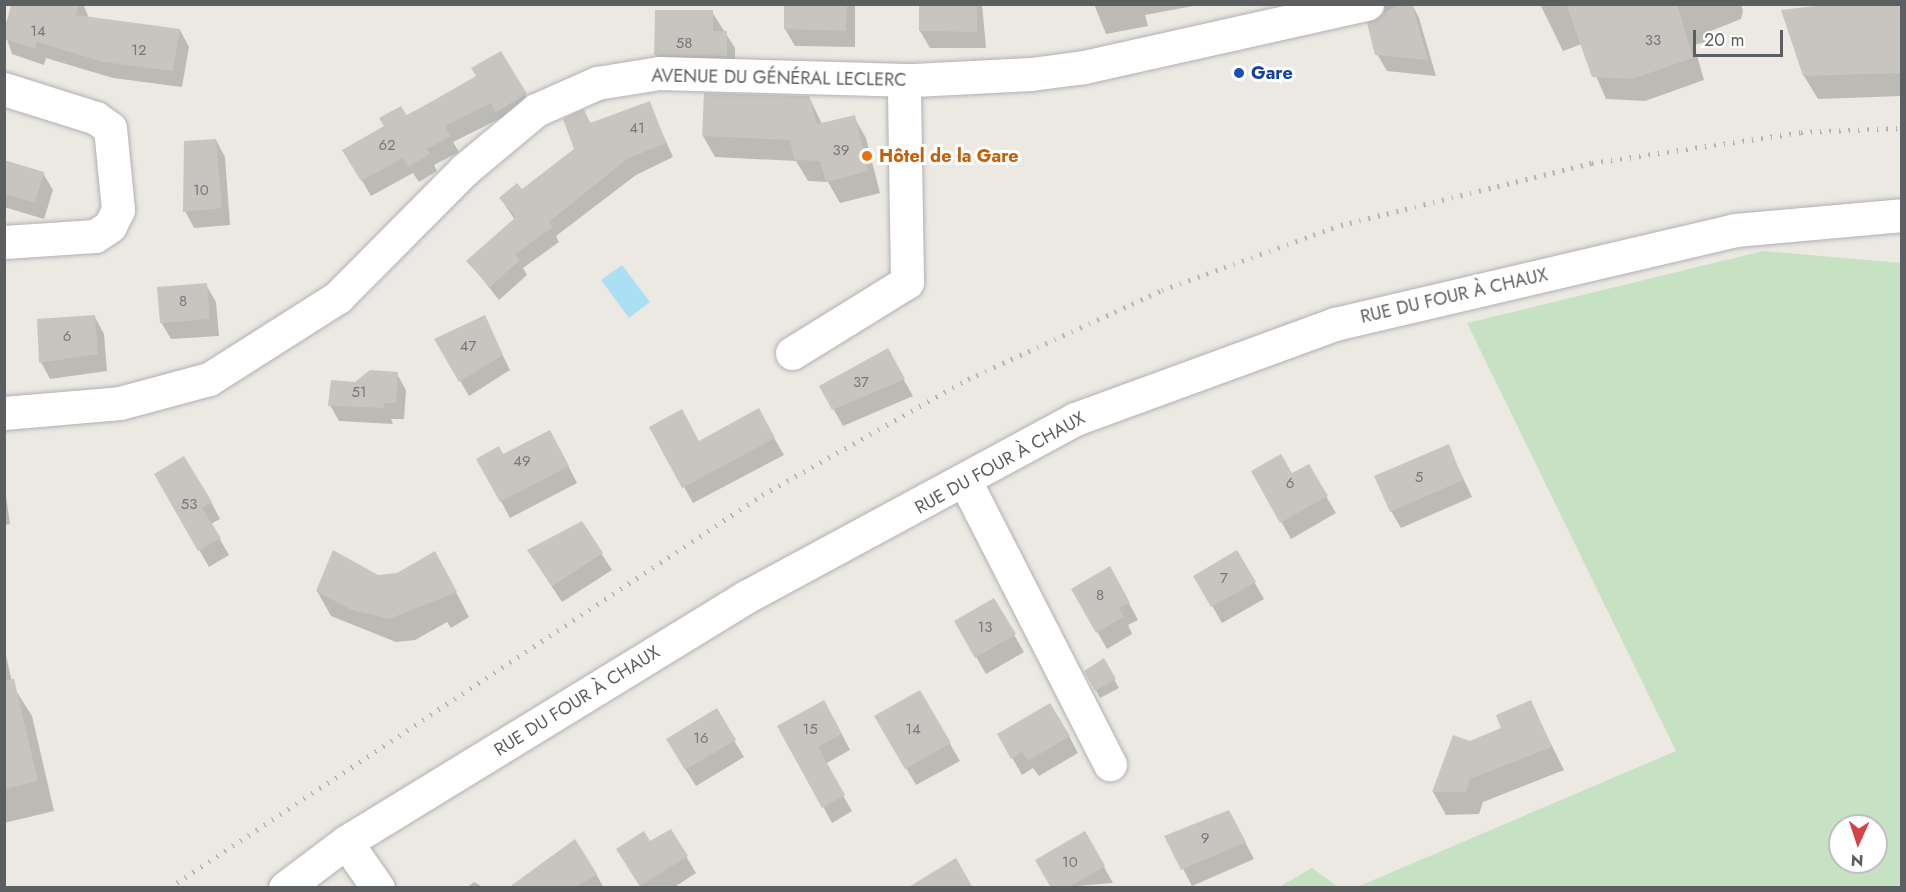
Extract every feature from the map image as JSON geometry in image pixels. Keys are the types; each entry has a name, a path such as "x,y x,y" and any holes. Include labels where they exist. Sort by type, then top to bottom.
{"street":[{"name":"AVENUE DU GÉNÉRAL LECLERC","path":"4,413 120,403 209,379 338,297 464,170 536,110 597,82 659,73 904,80 1084,67 1366,4"},
{"path":"792,353 907,282 904,80"},
{"path":"4,89 96,118 110,128 118,210 110,226 95,236 4,242"},
{"name":"RUE DU FOUR À CHAUX","path":"285,888 346,842 746,597 966,483 1075,419 1335,324 1735,230 1902,215"},
{"path":"966,483 1110,764"},
{"path":"346,842 378,888"}],"green space":[{"path":"1763,251 1901,263 1901,887 1357,887 1676,751 1467,323"},
{"path":"1312,868 1338,887 1279,887"}],"water":[{"path":"622,265 650,302 629,318 601,280"}],"building":[{"path":"11,4 79,4 76,15 180,29 173,71 103,62 37,42 35,49 4,39"},
{"path":"784,4 847,4 846,31 784,29"},
{"path":"919,4 977,4 977,32 919,31"},
{"path":"1400,4 1412,4 1428,60 1375,55 1367,23"},
{"path":"1566,4 1677,4 1693,58 1632,79 1592,77"},
{"path":"1831,4 1902,4 1902,73 1803,76 1781,10"},
{"path":"655,10 713,10 713,31 727,31 727,56 654,55"},
{"path":"501,51 527,94 496,112 491,103 445,126 451,136 427,149 430,154 408,167 403,158 361,181 342,150 384,126 379,118 401,106 407,116 476,76 471,68"},
{"path":"704,93 809,96 817,124 855,115 868,171 826,182 820,161 794,160 790,140 702,136"},
{"path":"650,101 666,143 627,159 549,222 553,227 515,254 520,260 490,287 466,261 516,217 499,198 517,183 522,189 574,149 563,119 584,109 590,123"},
{"path":"216,139 222,208 183,212 184,141"},
{"path":"4,160 44,172 35,203 4,194"},
{"path":"207,283 210,319 160,323 157,287"},
{"path":"95,315 98,354 39,363 37,319"},
{"path":"485,315 503,355 459,382 434,339"},
{"path":"888,348 905,379 832,410 819,386"},
{"path":"370,370 398,372 396,403 383,403 385,408 328,406 331,380 355,382"},
{"path":"759,408 775,438 682,488 649,427 682,409 699,441"},
{"path":"550,430 569,466 500,502 476,459 499,446 503,454"},
{"path":"1449,444 1463,480 1390,512 1374,476"},
{"path":"1281,454 1292,473 1309,464 1328,496 1280,523 1251,471"},
{"path":"184,456 212,502 202,508 221,538 198,551 154,474"},
{"path":"582,521 603,553 552,586 527,550"},
{"path":"333,550 378,575 397,573 435,551 457,592 389,619 352,610 316,591"},
{"path":"1237,550 1256,582 1211,607 1193,576"},
{"path":"1110,566 1130,603 1119,608 1124,617 1096,633 1071,589"},
{"path":"994,598 1016,634 975,658 954,621"},
{"path":"1104,658 1116,679 1095,691 1084,671"},
{"path":"14,679 38,781 4,789 4,680"},
{"path":"920,690 951,743 905,769 874,716"},
{"path":"824,700 842,734 818,747 845,795 822,808 777,726"},
{"path":"1531,700 1552,747 1470,779 1466,792 1432,792 1453,735 1470,741 1501,728 1496,715"},
{"path":"1050,703 1070,736 1028,761 1022,752 1011,759 997,734"},
{"path":"717,708 736,740 685,770 666,739"},
{"path":"1229,810 1246,842 1181,870 1164,836"},
{"path":"671,829 688,856 640,886 616,849 644,831 650,841"},
{"path":"1085,831 1105,866 1068,888 1051,888 1035,860"},
{"path":"575,839 597,874 575,888 508,888"},
{"path":"956,858 973,888 907,888"}],"railway":[{"path":"169,888 762,495 968,379 1162,290 1341,225 1592,163 1801,132 1902,128"}],"place":[{"name":"Gare","path":"1239,73"},
{"name":"Hôtel de la Gare","path":"867,156"}]}
